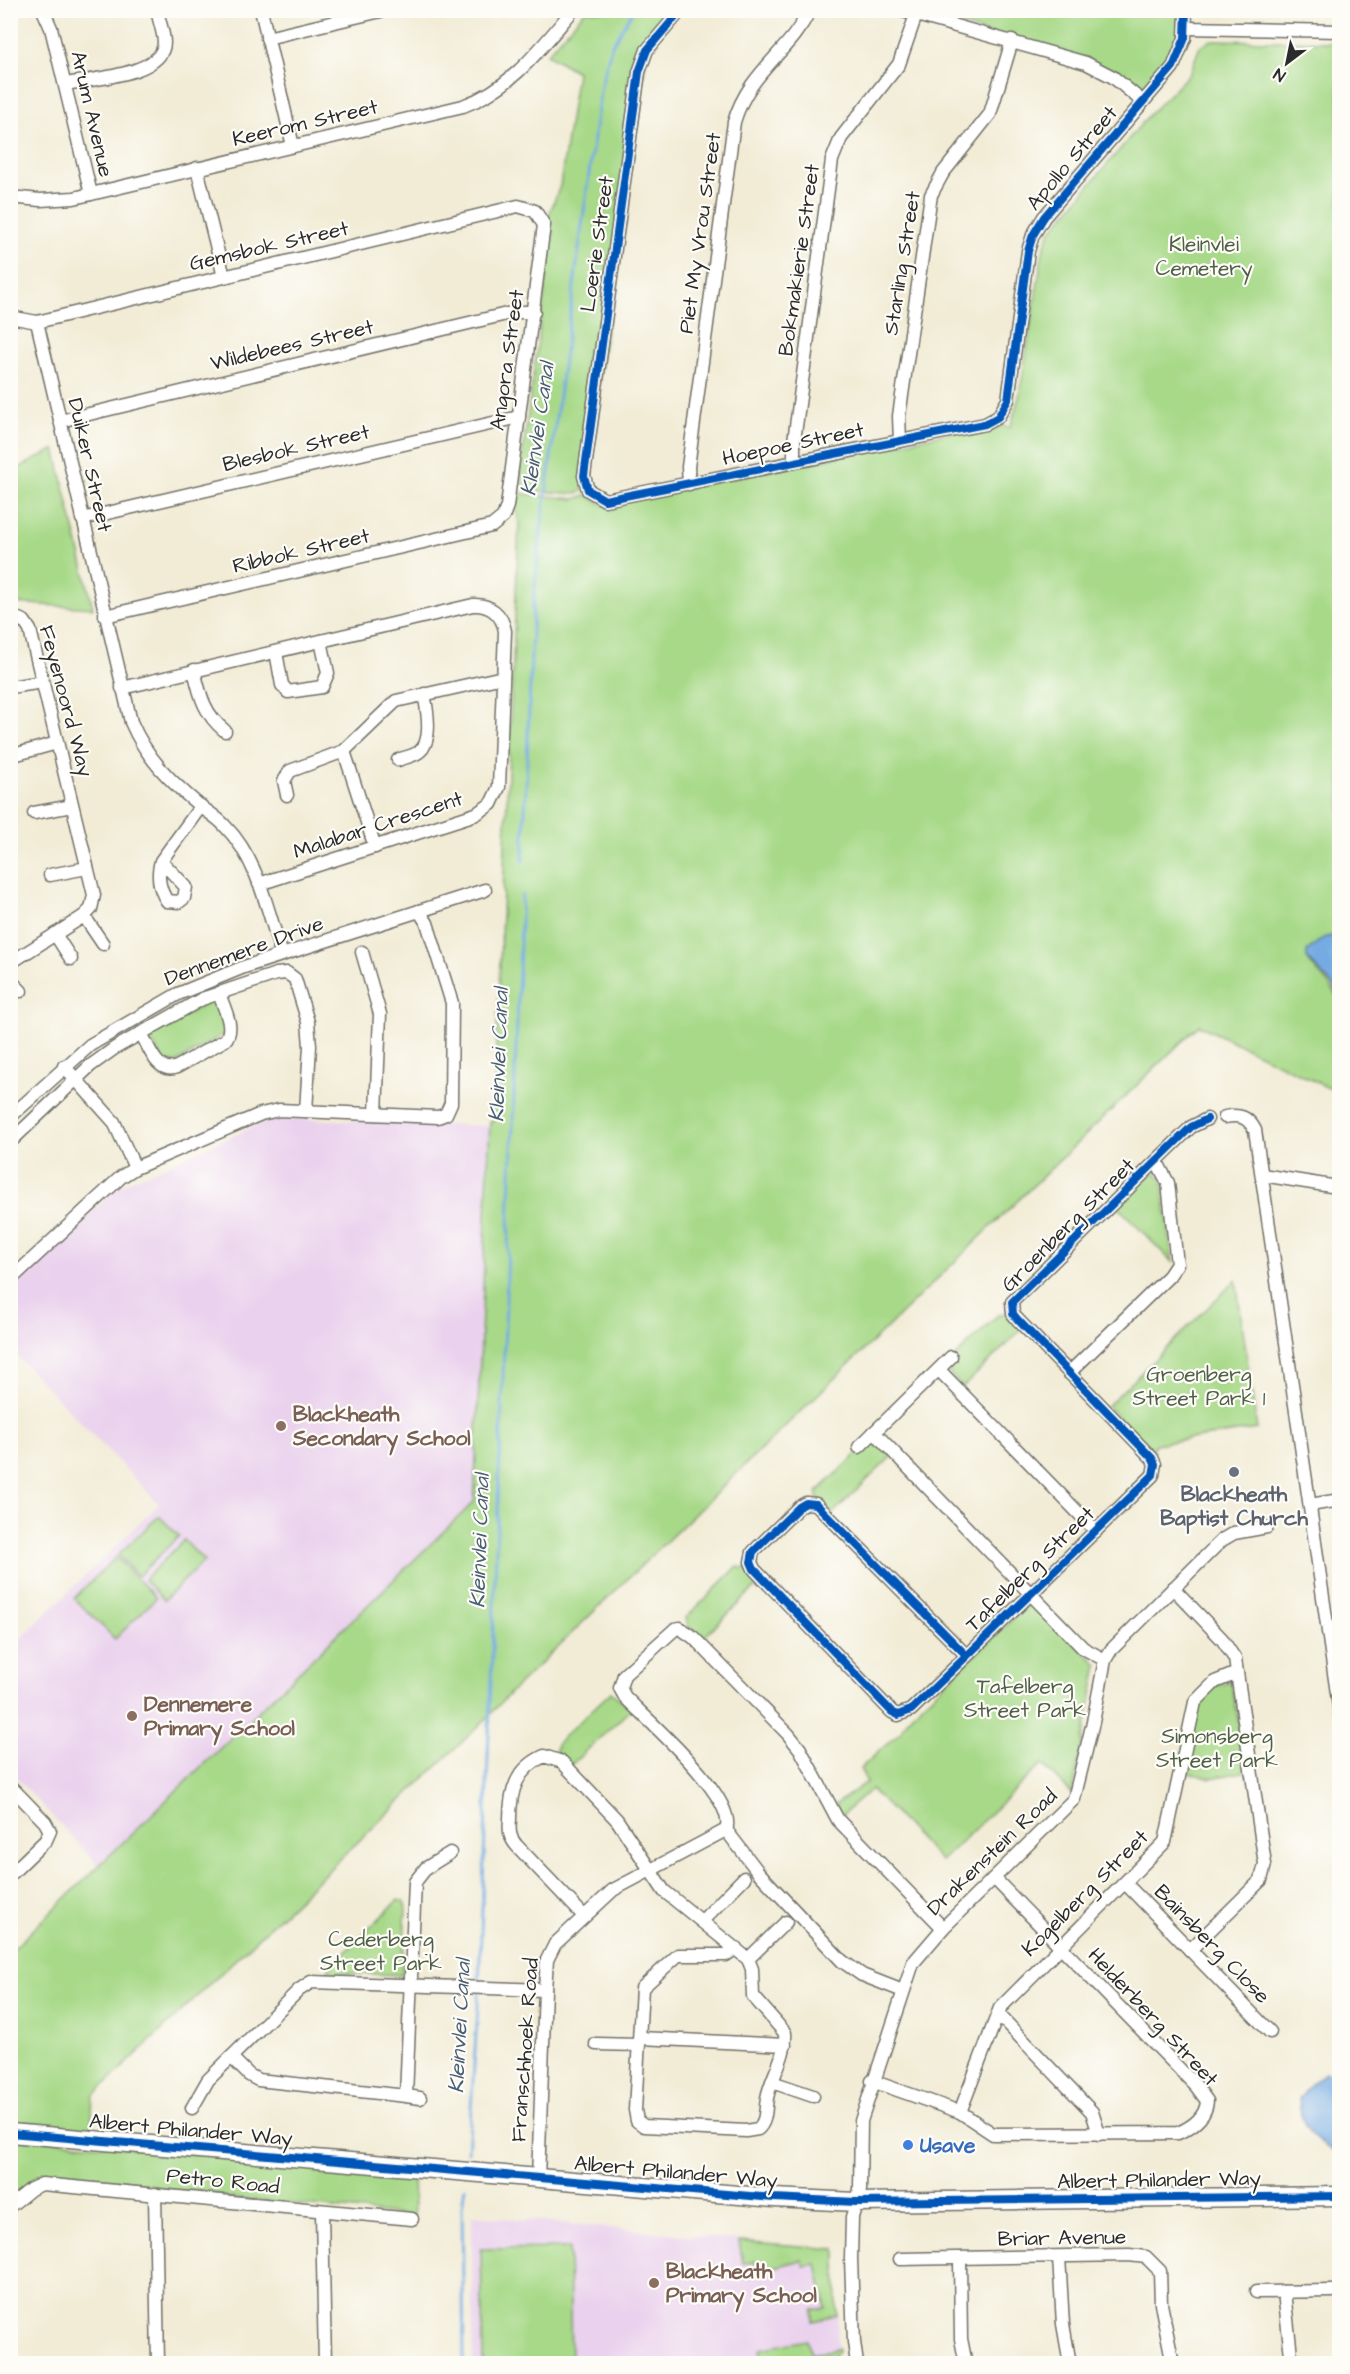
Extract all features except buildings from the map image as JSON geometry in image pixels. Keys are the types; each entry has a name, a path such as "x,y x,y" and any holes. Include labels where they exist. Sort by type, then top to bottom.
{"street":[{"name":"Arum Avenue","path":"43,10 51,28 66,84 91,194"},
{"path":"66,84 152,64 162,51 164,41 157,10"},
{"path":"261,10 293,146"},
{"path":"267,38 385,10"},
{"name":"Keerom Street","path":"10,197 40,200 91,194 463,106 486,97 517,75 573,10"},
{"name":"Loerie Street","path":"591,493 584,476 639,72 647,50 681,10"},
{"name":"Piet My Vrou Street","path":"689,484 688,467 734,122 743,96 798,30 810,10"},
{"path":"899,10 1096,67 1143,102"},
{"name":"Apollo Street","path":"1001,413 1008,400 1028,251 1033,235 1044,218 1176,63 1186,28 1186,10"},
{"name":"Bokmakierie Street","path":"794,462 794,441 832,160 841,138 899,64 916,15"},
{"path":"1186,28 1340,31"},
{"name":"Starling Street","path":"900,441 899,417 931,195 943,173 990,114 1012,42"},
{"path":"197,168 224,277"},
{"name":"Gemsbok Street","path":"10,317 37,322 518,206 535,211"},
{"name":"Angora Street","path":"503,517 507,506 545,230 543,219 535,211"},
{"name":"Wildebees Street","path":"60,421 515,312 534,312"},
{"name":"Duiker Street","path":"37,322 122,688 140,744 171,782 225,826 238,843 259,884 282,955"},
{"name":"Hoepoe Street","path":"591,493 600,499 610,501 985,424 1001,413"},
{"name":"Blesbok Street","path":"82,519 519,417"},
{"name":"Ribbok Street","path":"105,616 492,526 503,517"},
{"name":"Malabar Crescent","path":"122,688 473,605 483,606 497,614 504,625 503,676 499,787 491,804 476,814 259,884"},
{"name":"Feyenoord Way","path":"10,616 21,618 29,627 43,682 94,895 91,909 84,916"},
{"path":"276,652 284,689 294,693 322,687 328,678 321,641"},
{"path":"194,670 203,706 225,731"},
{"path":"287,795 284,781 290,771 344,751 389,706 405,698 503,676"},
{"path":"10,687 43,682"},
{"path":"398,760 417,753 425,745 427,717 424,694"},
{"path":"10,756 57,743"},
{"path":"344,751 375,847"},
{"name":"Feyenoord Way","path":"34,813 72,806"},
{"path":"161,861 201,806"},
{"path":"50,875 87,868"},
{"name":"Dennemere Drive","path":"10,1117 64,1066 111,1030 178,994 282,955 485,890"},
{"path":"10,1280 104,1191 135,1168 261,1114 279,1110 438,1117 446,1114 451,1106 452,1003 427,923 419,911"},
{"path":"10,963 84,916 103,944"},
{"path":"55,934 71,959"},
{"path":"362,952 380,1014 376,1114"},
{"name":"Dennemere Drive","path":"10,1142 106,1053 202,999 276,974 293,976 310,1036 306,1111"},
{"path":"10,980 21,991"},
{"name":"Dennemere Drive","path":"141,1033 161,1067 169,1069 177,1067 225,1040 229,1035 230,1027 219,993"},
{"path":"64,1066 114,1122 135,1168"},
{"path":"1225,1117 1236,1115 1245,1117 1255,1130 1340,1714"},
{"name":"Groenberg Street","path":"1155,1469 1152,1458 1013,1314 1012,1302 1191,1127 1207,1119"},
{"path":"1069,1373 1169,1276 1177,1264 1168,1184 1156,1161"},
{"path":"1262,1175 1330,1186 1340,1190"},
{"path":"859,1447 940,1371 951,1357"},
{"path":"940,1371 1096,1531"},
{"path":"874,1432 1083,1648 1105,1660"},
{"name":"Tafelberg Street","path":"967,1656 823,1508 810,1502 795,1510 753,1552 751,1562 754,1569 889,1709 900,1715 911,1710 967,1656 1148,1480 1155,1469"},
{"path":"1310,1505 1340,1500"},
{"name":"Drakenstein Road","path":"857,2364 851,2259 852,2217 860,2190 861,2121 872,2081 916,1957 1076,1796 1105,1660 1114,1646 1228,1535 1267,1527"},
{"path":"1173,1588 1228,1647 1235,1659 1265,1870 1261,1880 1190,1950"},
{"path":"903,1991 868,1978 842,1961 759,1873 726,1830 727,1816 711,1787 625,1697 620,1688 624,1675 667,1634 678,1629 687,1632 788,1734 800,1749 838,1820 943,1928"},
{"name":"Kogelberg Street","path":"960,2112 998,2014 1040,1966 1165,1842 1195,1702 1215,1682 1237,1673"},
{"path":"584,1916 511,1839 512,1790 516,1781 537,1760 549,1756 562,1762 625,1829 648,1870 664,1891 736,1948 748,1959 753,1996 784,2030 784,2045 772,2082 764,2122 756,2131 644,2126 635,2118 642,1988 666,1964 682,1954 726,1955 736,1948"},
{"path":"10,1786 50,1828 46,1840 10,1875"},
{"name":"Franschhoek Road","path":"538,2178 544,1990 549,1954 584,1916 613,1890 726,1830"},
{"path":"406,2096 415,1882 426,1868 450,1853"},
{"path":"702,1921 744,1878"},
{"name":"Helderberg Street","path":"872,2081 960,2112 993,2134 1178,2133 1195,2124 1203,2115 1207,2102 1196,2086 994,1878"},
{"name":"Bainsberg Close","path":"1125,1883 1270,2032"},
{"path":"748,1959 786,1922"},
{"path":"192,2108 208,2080 308,1983 544,1990"},
{"path":"998,2014 1092,2112 1099,2134"},
{"path":"596,2044 639,2042 784,2045"},
{"path":"231,2057 249,2075 258,2080 420,2098"},
{"path":"772,2082 813,2096"},
{"name":"Albert Philander Way","path":"10,2133 478,2174 856,2202 1340,2196"},
{"name":"Petro Road","path":"10,2206 31,2189 42,2184 412,2219"},
{"path":"155,2194 158,2364"},
{"path":"322,2211 325,2364"},
{"name":"Briar Avenue","path":"900,2259 1130,2255 1146,2257 1154,2262 1160,2271 1161,2304 1173,2364"},
{"path":"1059,2257 1063,2324 1070,2364"},
{"path":"960,2259 961,2339 966,2364"},
{"path":"1256,2292 1334,2291"},
{"path":"1284,2292 1292,2364"}],"shaded area":[{"name":"Blackheath Secondary School","path":"273,1118 490,1126 474,1502 99,1866 11,1772 11,1648 159,1504 11,1350 11,1290 119,1186"},
{"name":"Blackheath Primary School","path":"472,2215 836,2249 838,2352 832,2359 811,2364 473,2363"}],"green space":[{"path":"585,11 675,11 648,42 583,491 544,492 524,486 520,472 553,231 549,229 547,220 560,186 577,72 547,54"},
{"path":"918,11 1181,11 1178,43 1171,60 1153,84 1138,90 1116,75"},
{"name":"Kleinvlei Cemetery","path":"1212,40 1339,42 1340,934 1323,938 1307,951 1307,958 1332,988 1338,1003 1338,1013 1334,1024 1339,1050 1339,1093 1199,1025 509,1694 485,1720 93,2096 91,2129 11,2122 11,1951 474,1502 519,523 515,506 518,493 575,499 586,495 604,505 996,423 1010,428 1019,397 1043,251 1049,233 1148,116 1190,73 1200,46"},
{"path":"55,449 93,608 11,603 11,472"},
{"path":"210,1001 220,1007 226,1033 176,1063 163,1062 150,1038 151,1034"},
{"path":"1152,1173 1162,1179 1173,1263 1116,1205"},
{"name":"Groenberg Street Park 1","path":"1236,1280 1257,1429 1155,1444 1152,1452 1107,1406"},
{"path":"1005,1313 1022,1329 963,1387 948,1372 949,1363 998,1315"},
{"path":"873,1439 892,1456 832,1514 817,1498 817,1492"},
{"path":"159,1516 179,1536 138,1576 118,1555"},
{"path":"184,1540 204,1561 164,1600 144,1580"},
{"path":"116,1557 156,1598 115,1639 74,1598"},
{"path":"737,1567 748,1569 761,1582 702,1639 688,1626 686,1618"},
{"name":"Tafelberg Street Park","path":"1028,1605 1034,1605 1098,1665 1072,1794 1042,1764 941,1861 871,1789 839,1818 832,1807 867,1782 860,1769 901,1731 910,1716"},
{"name":"Simonsberg Street Park","path":"1231,1682 1248,1771 1211,1778 1185,1772 1199,1701 1215,1686"},
{"path":"611,1692 631,1709 570,1766 556,1752 557,1743"},
{"name":"Cederberg Street Park","path":"398,1900 404,1902 406,1908 402,1975 327,1973 329,1968"},
{"path":"11,2137 413,2173 414,2216 48,2180 11,2201"},
{"path":"739,2241 836,2249 837,2316 813,2321 813,2310 826,2308 817,2264 804,2266 802,2260 758,2271 755,2261 743,2263"},
{"path":"569,2248 571,2363 483,2363 481,2249"},
{"path":"808,2340 811,2354 838,2349 838,2352 831,2358 813,2364 763,2363 760,2349"}],"water":[{"path":"1340,934 1339,997 1335,988 1307,958 1307,951 1323,938"},
{"path":"1325,2072 1334,2074 1339,2087 1335,2094 1339,2099 1339,2154 1315,2139 1306,2127 1300,2110 1299,2099"}],"waterway":[{"name":"Kleinvlei Canal","path":"523,861 533,607 540,538 601,85 612,45 633,10"},
{"name":"Kleinvlei Canal","path":"479,1985 522,895"},
{"name":"Kleinvlei Canal","path":"468,2152 479,1992"},
{"name":"Kleinvlei Canal","path":"464,2364 462,2206 465,2187"}],"cycle path":[{"path":"681,10 647,50 639,72 584,476 588,490 605,500 985,424 998,417 1008,400 1028,251 1033,235 1044,217 1173,67 1185,38 1186,10"},
{"path":"967,1656 816,1504 806,1503 799,1507 753,1552 751,1562 754,1569 892,1712 898,1715 911,1710 940,1682 1153,1475 1155,1464 1152,1458 1018,1320 1013,1314 1012,1302 1191,1127 1207,1119"},
{"path":"10,2133 774,2198 856,2202 1340,2196"}],"place":[{"name":"Blackheath Secondary School","path":"281,1426"},
{"name":"Blackheath Baptist Church","path":"1234,1472"},
{"name":"Dennemere Primary School","path":"132,1716"},
{"name":"Usave","path":"908,2145"},
{"name":"Blackheath Primary School","path":"654,2283"}]}
